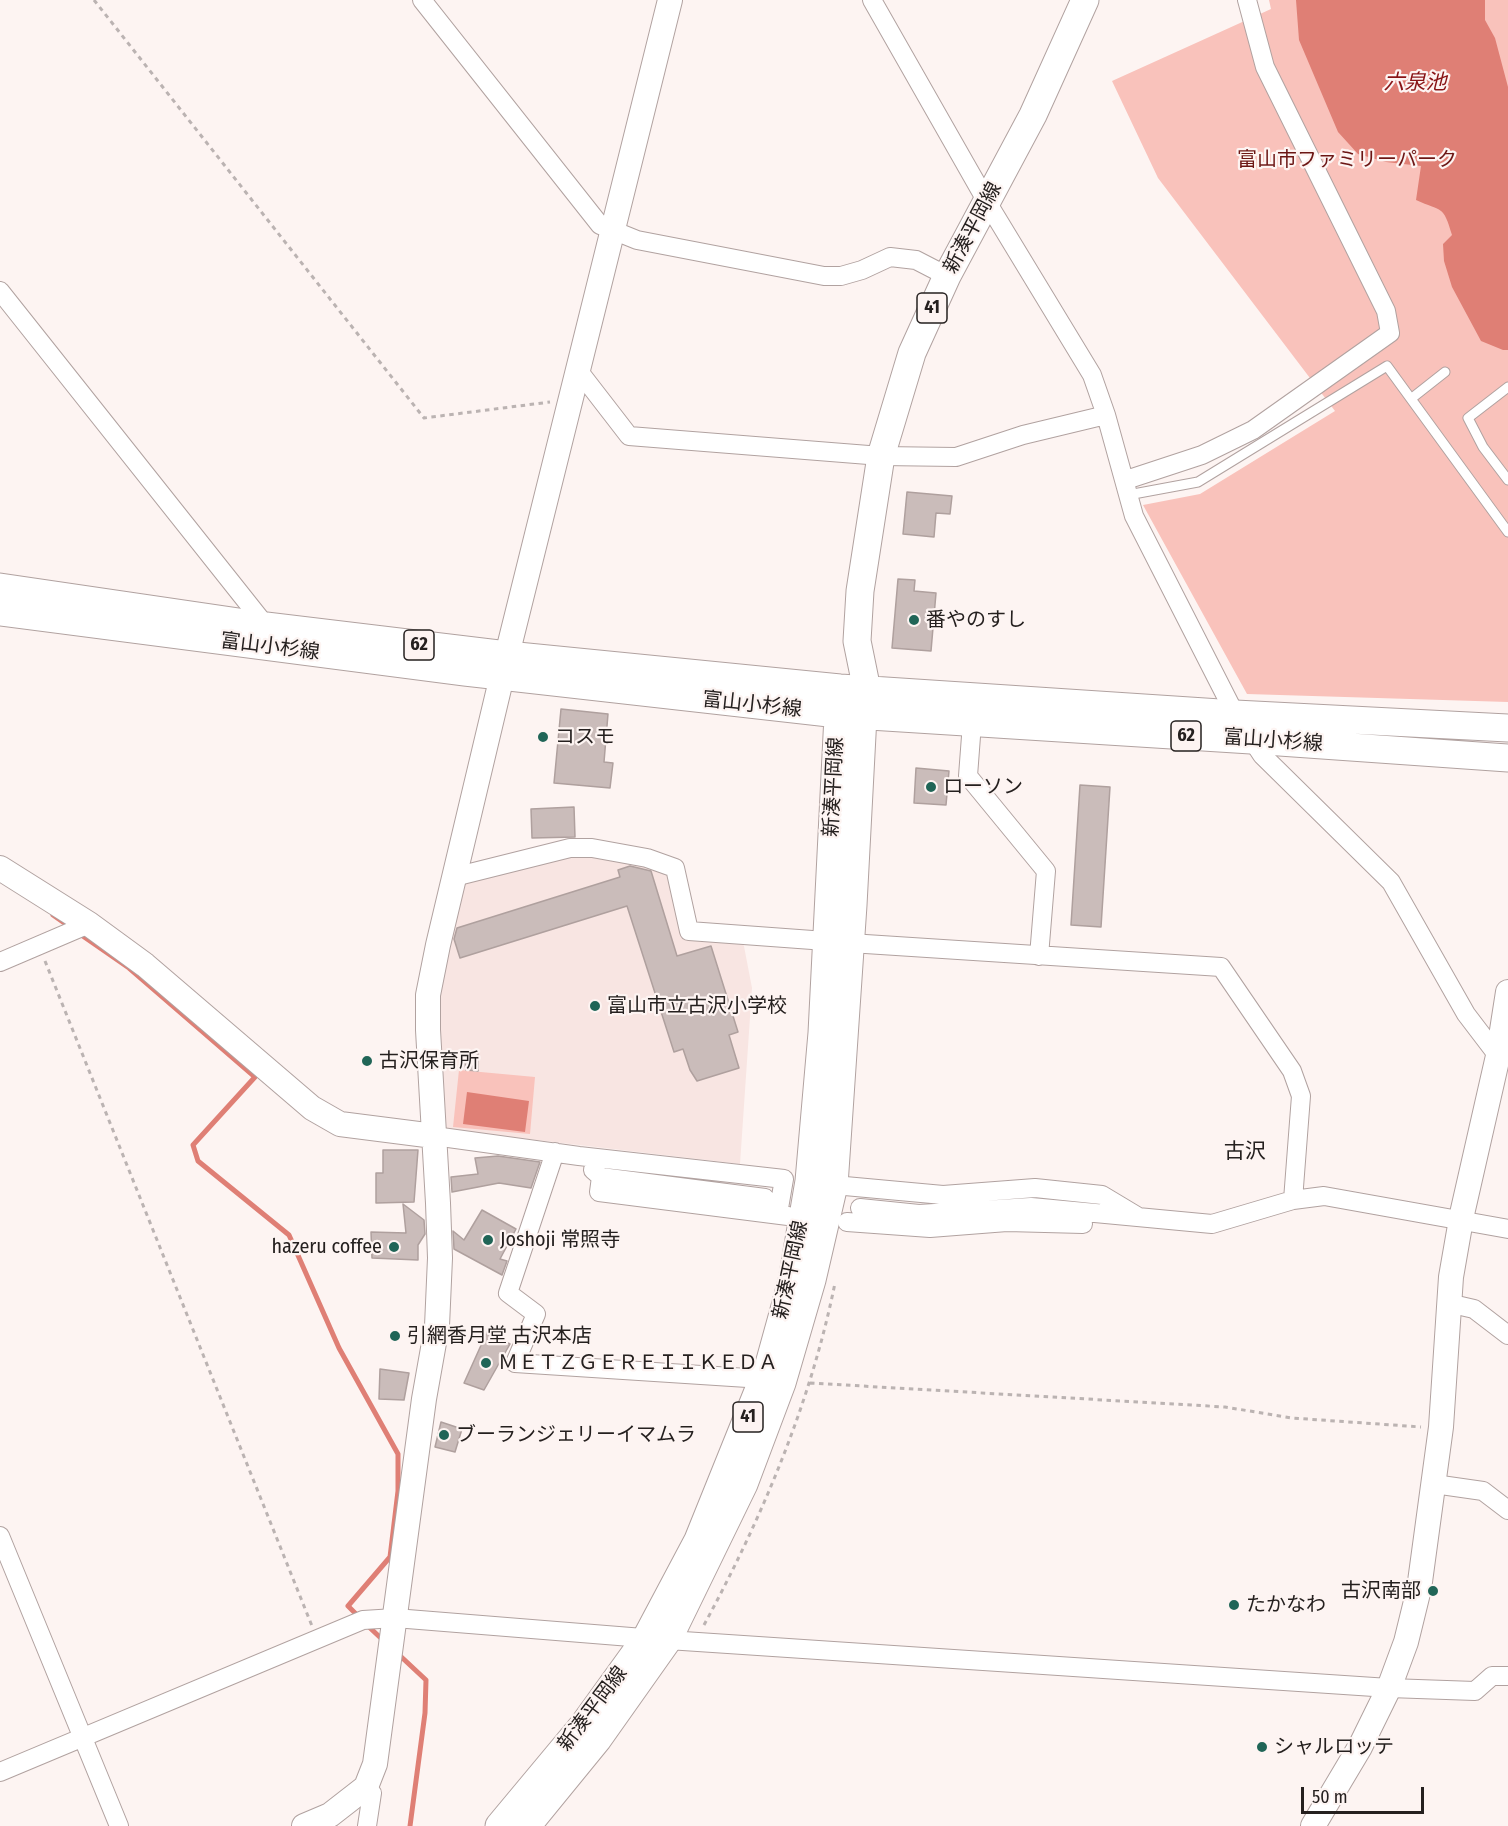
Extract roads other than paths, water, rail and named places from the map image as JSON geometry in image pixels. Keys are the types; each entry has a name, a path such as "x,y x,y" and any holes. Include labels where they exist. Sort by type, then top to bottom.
{"main road":[{"name":"新湊平岡線","path":"527,1826 598,1739 657,1639 744,1485 782,1383 813,1280 834,1185 838,942 852,702 860,591 881,456 912,353 947,276 1033,116 1085,0"},
{"name":"富山小杉線","path":"0,586 266,626 505,666"},
{"name":"富山小杉線","path":"0,612 852,702 972,723 1508,758"},
{"name":"富山小杉線","path":"852,702 1235,714 1508,728"},
{"name":"新湊平岡線","path":"500,1826 657,1639 769,1364 792,1281 790,1216 809,1181 822,1033 838,942"}],"street":[{"path":"422,0 600,225 637,240 824,276 841,276 862,270 890,257 916,260 947,276"},
{"path":"304,1826 330,1815 366,1787 375,1764 424,1399 437,1326 440,1258 428,1030 429,995 438,945 505,666 670,0"},
{"path":"872,0 987,202 1092,375 1106,415 1134,516 1235,714 1262,755 1391,882 1466,1014 1497,1056"},
{"path":"1127,487 1253,430 1390,333 1386,311 1265,67 1247,0"},
{"path":"0,291 266,626"},
{"path":"578,370 629,436 881,456 956,457 1023,435 1106,415"},
{"path":"972,723 968,776 1046,871 1039,956"},
{"path":"454,877 570,848 592,848 647,858 675,868 689,931 1221,968 1292,1071 1301,1096 1293,1200"},
{"path":"0,868 89,924 145,964 312,1108 340,1124 579,1156 784,1179 790,1216 599,1192 601,1177"},
{"path":"0,962 89,924"},
{"path":"1313,1826 1360,1747 1389,1688 1406,1642 1419,1589 1441,1427 1450,1277 1497,1056 1508,992"},
{"path":"555,1152 508,1293 536,1314 515,1363 763,1379"},
{"path":"579,1156 601,1177 765,1198"},
{"path":"834,1185 943,1195 1035,1188 1102,1195 1141,1218"},
{"path":"860,1208 919,1214 1031,1207 1212,1224 1293,1200 1324,1196 1508,1229"},
{"path":"847,1222 930,1228 1007,1222 1100,1226 1141,1218"},
{"path":"1448,1303 1474,1309 1508,1335"},
{"path":"1434,1484 1483,1491 1508,1510"},
{"path":"0,1536 119,1826"},
{"path":"0,1772 363,1620 395,1618 657,1639 1389,1688 1475,1691 1492,1676 1508,1676"},
{"path":"366,1787 372,1793 367,1826"}],"lane":[{"path":"1127,487 1198,482 1387,366 1508,532"},
{"path":"1412,398 1445,372"},
{"path":"1508,387 1468,418 1483,447 1508,480"}],"water":[{"name":"六泉池","path":"1296,0 1485,0 1485,20 1495,38 1508,87 1508,350 1481,341 1452,287 1444,261 1443,244 1452,235 1444,213 1416,200 1421,166 1386,162 1358,154 1338,132 1299,40"},
{"path":"467,1092 529,1101 525,1132 463,1124"}],"waterway":[{"path":"53,915 70,927"},
{"path":"77,932 129,968 255,1077 193,1145 198,1161 289,1235 339,1348 398,1454 398,1491 390,1557 348,1606 359,1617"},
{"path":"368,1626 385,1642"},
{"path":"396,1652 426,1680 425,1713 410,1826"}],"place":[{"name":"番やのすし","path":"914,620"},
{"name":"コスモ","path":"543,737"},
{"name":"ローソン","path":"931,787"},
{"name":"富山市立古沢小学校","path":"595,1006"},
{"name":"古沢保育所","path":"367,1061"},
{"name":"Joshoji 常照寺","path":"488,1240"},
{"name":"hazeru coffee","path":"394,1247"},
{"name":"引網香月堂 古沢本店","path":"395,1336"},
{"name":"ＭＥＴＺＧＥＲＥＩＩＫＥＤＡ","path":"486,1363"},
{"name":"ブーランジェリーイマムラ","path":"444,1435"},
{"name":"古沢南部","path":"1433,1591"},
{"name":"たかなわ","path":"1234,1605"},
{"name":"シャルロッテ","path":"1262,1747"}],"district":[{"name":"古沢","path":"1245,1152"}],"park label":[{"name":"富山市ファミリーパーク","path":"1347,160"}]}
